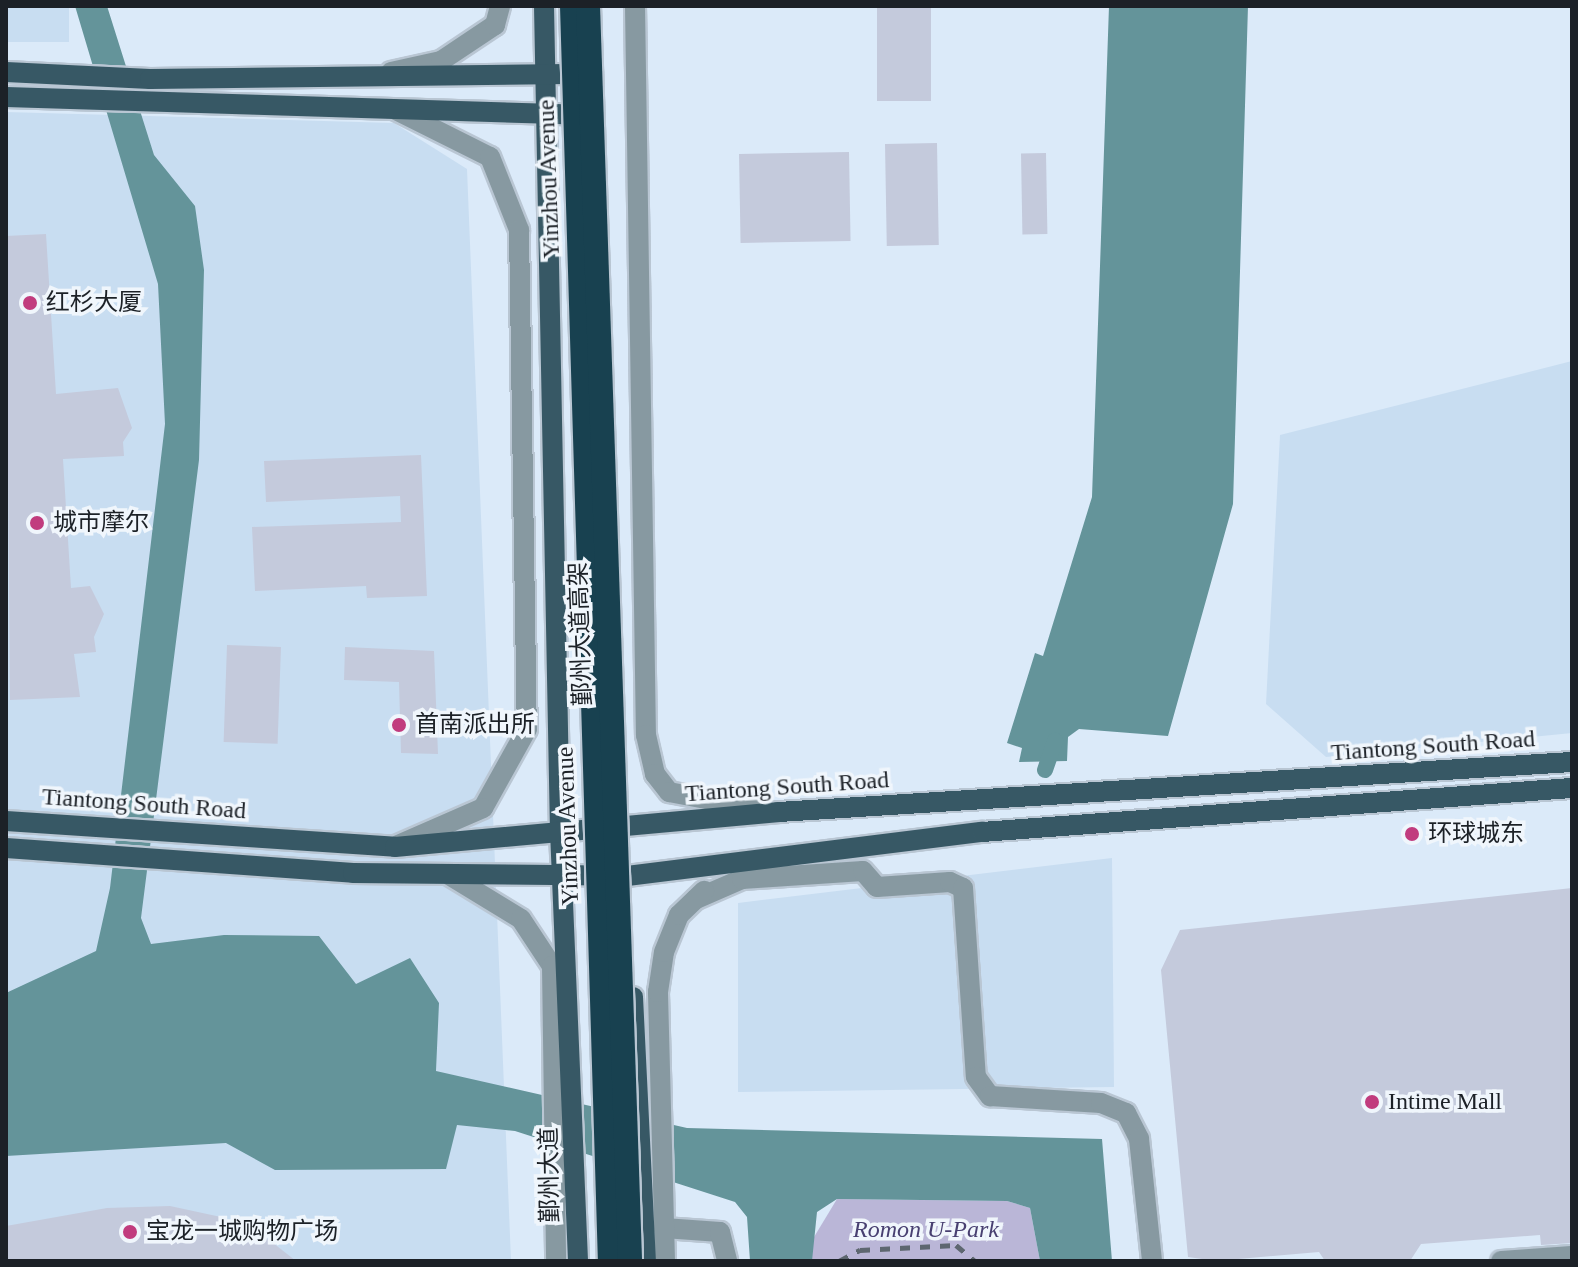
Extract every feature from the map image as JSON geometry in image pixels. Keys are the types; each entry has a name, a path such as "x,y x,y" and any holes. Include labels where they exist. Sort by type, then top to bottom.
{"highway":[{"name":"Yinzhou Avenue","path":"572,6 610,1261"},
{"name":"鄞州大道高架","path":"588,6 630,1261"}],"main road":[{"name":"Yinzhou Avenue","path":"544,6 560,831 575,1088"},
{"path":"599,6 627,876 637,1094 652,1185 646,1261"},
{"path":"6,72 150,79 601,74"},
{"path":"6,97 603,116"},
{"name":"Tiantong South Road","path":"6,821 395,847 779,812 1117,794 1572,762"},
{"path":"6,848 353,873 434,869 627,876 982,832 1572,788"},
{"name":"鄞州大道","path":"575,1088 578,1261"}],"street":[{"path":"376,76 441,61 495,25 500,6"},
{"path":"635,6 646,735 655,774 669,792 779,812"},
{"path":"394,109 490,157 519,230 527,729 483,808 395,847"},
{"path":"665,1261 664,1228 652,1185 660,1112 664,952 679,915 696,899 748,861 781,857"},
{"path":"434,869 474,885 521,919 552,966 551,1089 556,1261"},
{"path":"696,899 742,879 863,871 877,887 950,882 963,888 976,1077 990,1096 1101,1103 1126,1113 1139,1139 1152,1261"},
{"path":"664,1228 720,1232 727,1261"},
{"path":"1501,1261 1572,1256"}],"shaded area":[{"path":"6,6 69,6 69,42 6,42"},
{"path":"75,6 107,6 154,155 195,206 204,270 199,460 141,918 151,944 224,935 319,936 356,984 410,958 439,1003 436,1071 687,1128 1102,1139 1112,1261 1040,1261 1030,1208 1007,1201 837,1199 817,1212 812,1261 750,1261 747,1217 735,1202 515,1131 457,1125 446,1169 275,1170 226,1143 6,1156 6,993 96,951 110,888 165,424 158,284"},
{"path":"1109,6 1248,6 1233,504 1168,736 1079,729 1068,737 1067,761 1019,762 1022,748 1007,743 1035,653 1043,656 1092,497"},
{"path":"6,112 394,123 467,169 511,1261 6,1261"},
{"path":"1572,361 1572,733 1326,757 1266,704 1280,435"},
{"path":"1112,858 1114,1087 738,1092 738,903"}],"green space":[{"name":"Romon U-Park","path":"837,1199 1007,1201 1030,1208 1040,1261 812,1261 811,1242"}],"building":[{"path":"877,6 931,6 931,101 877,101"},
{"path":"937,143 939,245 887,246 885,144"},
{"path":"849,152 851,241 741,243 739,154"},
{"path":"1021,153 1046,153 1047,234 1022,234"},
{"name":"城市摩尔","path":"46,234 56,394 118,388 132,428 123,442 124,456 63,459 71,588 90,586 104,614 94,637 96,652 74,654 80,697 10,700 6,236"},
{"path":"421,455 427,596 367,598 366,586 255,591 252,527 401,522 400,496 266,502 264,461"},
{"path":"227,645 281,647 278,744 224,742"},
{"path":"345,647 434,651 438,754 401,753 399,682 344,680"},
{"name":"Intime Mall","path":"1572,888 1572,1243 1541,1245 1540,1235 1421,1244 1410,1261 1325,1261 1319,1252 1216,1261 1188,1257 1161,970 1180,930"},
{"name":"宝龙一城购物广场","path":"170,1206 221,1217 268,1239 296,1261 6,1261 6,1226 107,1208"}],"waterway":[{"path":"1045,770 1055,741"}],"railway":[{"path":"839,1261 860,1250 956,1245 975,1261"}],"place":[{"name":"红杉大厦","path":"30,303"},
{"name":"城市摩尔","path":"37,523"},
{"name":"首南派出所","path":"399,725"},
{"name":"环球城东","path":"1412,834"},
{"name":"Intime Mall","path":"1372,1102"},
{"name":"宝龙一城购物广场","path":"130,1232"}]}
